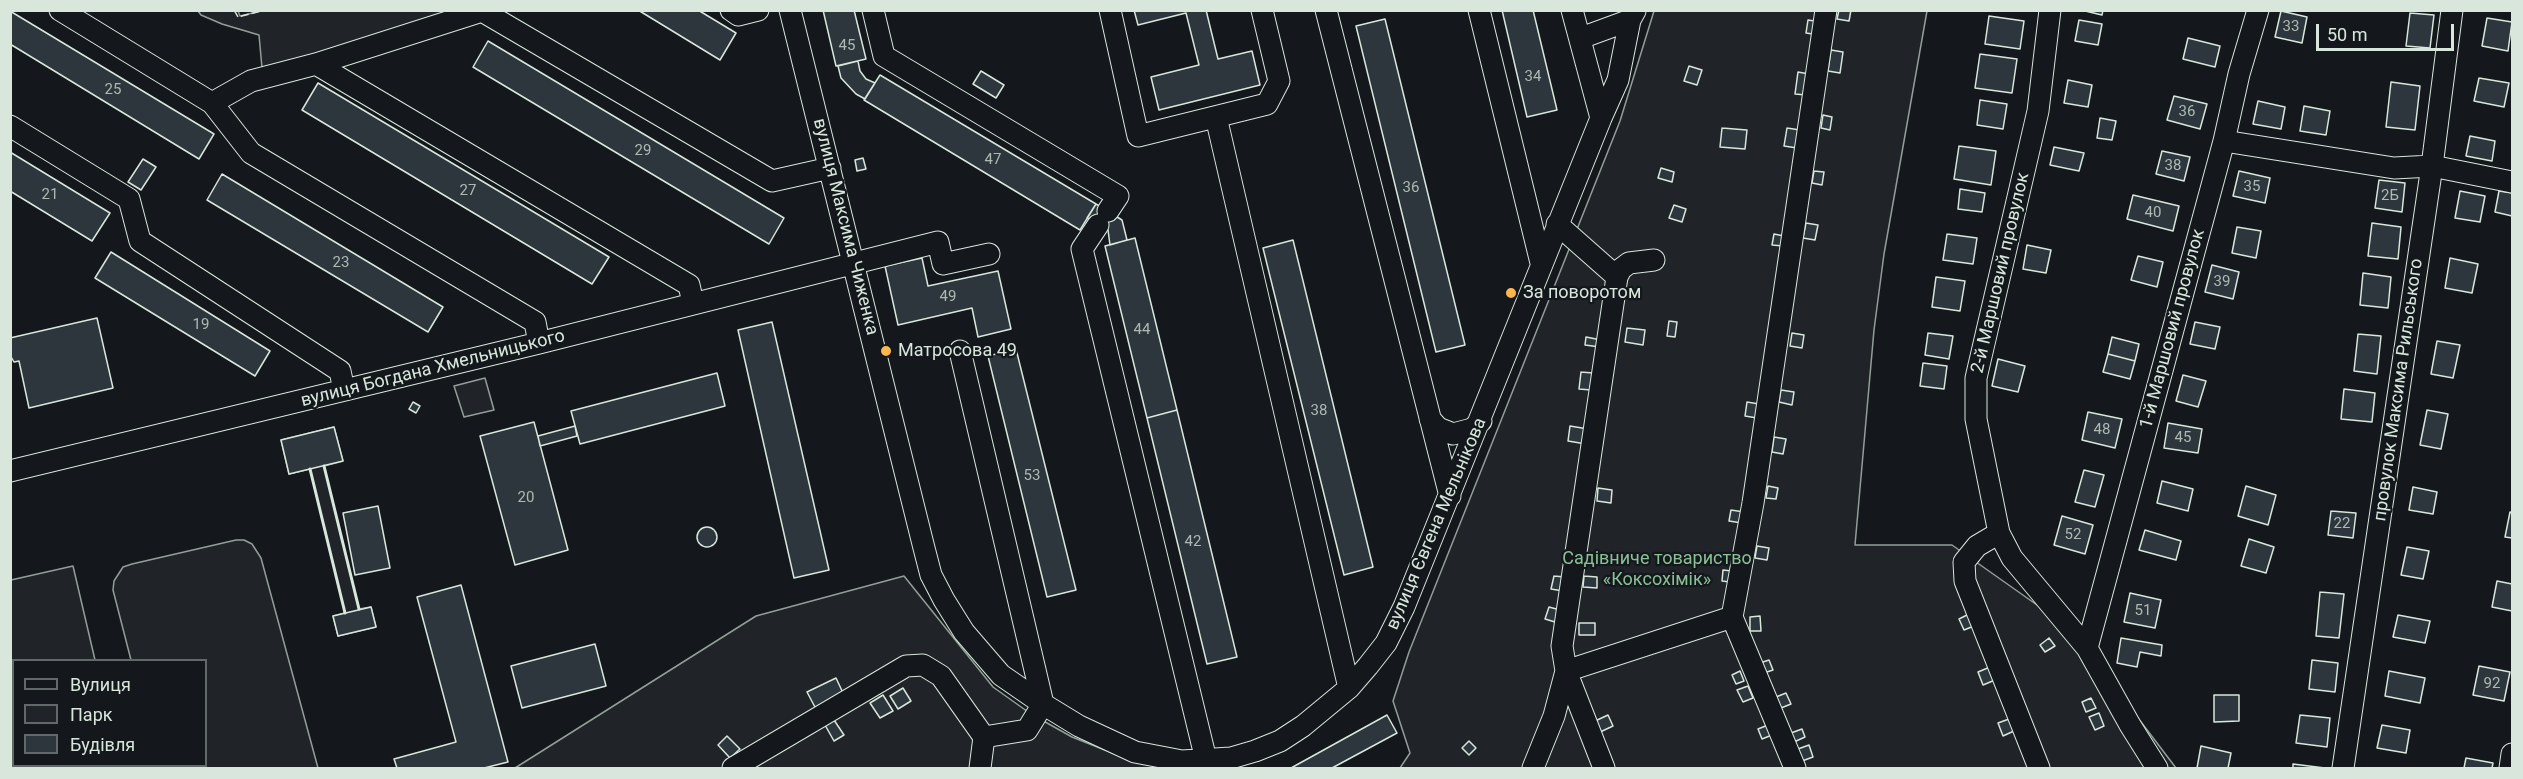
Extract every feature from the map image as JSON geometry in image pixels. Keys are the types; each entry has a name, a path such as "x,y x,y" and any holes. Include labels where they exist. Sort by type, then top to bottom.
{"street":[{"path":"60,10 212,103 251,153 535,322 539,343"},
{"path":"731,10 738,15 758,10"},
{"name":"вулиця Максима Чиженка","path":"790,10 924,548"},
{"path":"873,10 884,56 1118,196 1082,249 1208,764"},
{"path":"1110,10 1138,136 1267,104 1279,81 1262,10"},
{"path":"1326,10 1450,496"},
{"path":"1479,10 1541,263"},
{"path":"1572,10 1601,118"},
{"path":"1795,768 1732,617 1753,503 1826,10"},
{"name":"2-й Маршовий провулок","path":"2050,10 2038,111 1976,378 1976,419 1999,533 2012,558 2087,648 2157,768"},
{"name":"1-й Маршовий провулок","path":"2087,648 2258,10"},
{"name":"провулок Максима Рильського","path":"2343,768 2432,166 2452,10"},
{"path":"212,103 251,81 316,64 482,11 772,182 830,168"},
{"path":"1581,38 1633,15"},
{"name":"вулиця Євгена Мельнікова","path":"924,548 931,575 964,632 1001,675 1079,726 1136,752 1208,764 1239,756 1280,741 1319,713 1348,688 1382,649 1404,607 1541,263 1618,80 1633,15"},
{"path":"316,64 689,285 693,303"},
{"path":"1216,117 1348,688"},
{"path":"10,126 129,199 140,241 340,371 344,390"},
{"path":"2224,141 2394,168 2432,166 2512,182"},
{"path":"1525,195 1532,203 1550,209 1560,206 1567,200"},
{"path":"1557,224 1617,276"},
{"name":"вулиця Богдана Хмельницького","path":"10,471 539,343 938,242 943,264 989,254"},
{"path":"1604,768 1566,671 1562,646 1617,276 1621,268 1629,263 1654,260"},
{"path":"960,351 1043,704 1027,729 984,737"},
{"path":"1430,419 1438,428 1453,434 1472,429 1480,421"},
{"path":"1999,533 1977,546 1964,562 1965,582 2039,768"},
{"path":"1566,671 1732,617"},
{"path":"1337,638 1347,650 1362,655 1382,649"},
{"path":"733,768 906,666 923,665 941,676 984,737 980,768"},
{"path":"1533,768 1554,716 1566,671"},
{"path":"2510,768 2512,754"}],"green space":[{"path":"265,10 472,11 262,68 259,35 222,24 201,15 198,11 238,11 240,16"},
{"name":"Садівниче товариство «Коксохімік»","path":"1654,11 1927,11 1884,254 1874,330 1855,545 1952,545 2098,648 2138,718 2176,768 1400,768 1410,753 1393,701 1409,652 1620,121"},
{"path":"485,378 494,410 464,417 454,386"},
{"path":"334,427 343,461 324,466 359,609 371,607 376,627 338,636 333,616 345,613 310,469 289,474 281,440"},
{"path":"236,540 244,540 252,544 261,558 318,768 157,768 207,767 207,659 131,659 113,590 114,581 123,567"},
{"path":"73,566 95,659 12,659 11,686 11,580"},
{"path":"904,576 993,687 1031,714 1072,737 1135,762 1164,768 515,768 756,616"}],"building":[{"path":"638,10 698,10 736,33 720,60"},
{"path":"823,10 854,10 866,59 836,66"},
{"path":"1134,10 1206,10 1218,59 1252,51 1260,85 1159,110 1151,77 1199,65 1186,13 1138,25"},
{"path":"1502,10 1533,10 1557,110 1527,117"},
{"path":"1839,10 1851,10 1849,21 1837,19"},
{"path":"2081,10 2103,10 2102,15"},
{"path":"10,11 214,134 199,159 10,44"},
{"path":"2281,11 2307,17 2302,43 2275,37"},
{"path":"2410,13 2434,15 2430,48 2406,46"},
{"path":"1989,16 2024,21 2020,49 1985,44"},
{"path":"2487,18 2512,22 2508,51 2482,46"},
{"path":"1385,19 1465,345 1436,352 1356,26"},
{"path":"1808,20 1821,22 1819,35 1806,33"},
{"path":"2079,20 2102,24 2098,45 2075,41"},
{"path":"2188,38 2220,46 2215,67 2183,59"},
{"path":"488,41 784,218 769,244 473,67"},
{"path":"1831,50 1843,52 1840,73 1828,71"},
{"path":"1980,54 2017,59 2012,93 1975,88"},
{"path":"858,61 860,71 866,79 875,83 865,99 856,94 841,78 838,66"},
{"path":"1689,66 1702,70 1697,85 1684,81"},
{"path":"981,71 1004,85 996,98 973,84"},
{"path":"1798,72 1809,74 1806,95 1795,94"},
{"path":"880,75 1096,204 1080,230 864,100"},
{"path":"2479,78 2509,83 2504,107 2474,101"},
{"path":"2068,80 2092,85 2088,107 2064,103"},
{"path":"2391,82 2420,86 2415,130 2386,127"},
{"path":"318,83 609,257 592,284 302,110"},
{"path":"2174,96 2207,104 2200,129 2167,120"},
{"path":"1980,100 2007,104 2003,129 1977,125"},
{"path":"2258,101 2285,107 2281,129 2253,124"},
{"path":"2304,106 2330,111 2326,135 2300,131"},
{"path":"1823,115 1832,117 1830,130 1821,128"},
{"path":"2100,118 2116,121 2112,140 2097,138"},
{"path":"1722,128 1747,130 1745,149 1720,147"},
{"path":"1787,128 1800,130 1797,148 1784,146"},
{"path":"2470,136 2495,141 2492,161 2466,156"},
{"path":"1959,146 1996,151 1991,185 1954,179"},
{"path":"2054,147 2084,153 2079,171 2050,165"},
{"path":"2162,151 2190,157 2184,181 2156,174"},
{"path":"10,152 110,213 92,241 10,191"},
{"path":"863,158 866,169 857,171 855,160"},
{"path":"143,159 156,167 141,190 128,182"},
{"path":"1661,168 1674,172 1672,182 1658,178"},
{"path":"1814,171 1824,172 1822,185 1812,183"},
{"path":"2239,171 2270,178 2265,203 2233,196"},
{"path":"222,174 443,307 428,332 207,200"},
{"path":"2379,180 2405,183 2402,212 2375,208"},
{"path":"1960,189 1985,193 1982,212 1958,209"},
{"path":"2460,191 2485,196 2480,222 2455,218"},
{"path":"2499,191 2512,193 2512,216 2495,212"},
{"path":"2133,195 2179,206 2173,231 2127,219"},
{"path":"1096,204 1122,220 1127,240 1110,245 1108,230 1087,218"},
{"path":"1674,205 1686,209 1682,222 1669,218"},
{"path":"1806,223 1818,225 1815,240 1803,238"},
{"path":"2372,223 2401,227 2398,259 2368,256"},
{"path":"2237,227 2261,231 2256,258 2232,253"},
{"path":"1774,234 1784,236 1783,246 1772,245"},
{"path":"1947,234 1977,238 1973,264 1943,260"},
{"path":"1135,238 1177,410 1147,418 1105,246"},
{"path":"1293,240 1373,567 1344,575 1263,248"},
{"path":"2027,245 2051,250 2046,273 2023,269"},
{"path":"111,252 270,351 255,376 95,278"},
{"path":"2138,256 2163,262 2157,287 2131,280"},
{"path":"922,258 928,286 998,271 1011,329 978,337 972,308 898,325 885,266"},
{"path":"2450,258 2478,264 2472,293 2445,288"},
{"path":"2212,265 2239,272 2233,299 2205,292"},
{"path":"2363,273 2391,277 2388,308 2360,305"},
{"path":"1936,277 1965,281 1960,311 1932,307"},
{"path":"97,318 113,388 29,408 19,361 14,362 10,355 10,338"},
{"path":"1669,321 1677,322 1675,337 1667,336"},
{"path":"772,322 829,570 794,578 738,330"},
{"path":"2195,322 2220,327 2215,349 2190,344"},
{"path":"1627,328 1645,330 1643,345 1625,342"},
{"path":"1792,333 1804,335 1802,348 1790,346"},
{"path":"1928,333 1953,336 1949,359 1925,355"},
{"path":"2358,334 2381,336 2377,374 2354,371"},
{"path":"1586,337 1601,340 1600,347 1585,345"},
{"path":"2112,337 2139,344 2135,361 2108,354"},
{"path":"2437,341 2460,345 2453,378 2431,374"},
{"path":"1016,349 1076,590 1047,597 988,356"},
{"path":"2108,354 2135,361 2130,379 2103,372"},
{"path":"1998,359 2025,366 2018,392 1992,386"},
{"path":"1923,363 1947,366 1944,389 1920,386"},
{"path":"1581,372 1593,373 1591,390 1579,389"},
{"path":"717,373 725,406 580,444 571,411"},
{"path":"2183,375 2206,381 2198,407 2176,401"},
{"path":"2344,389 2375,393 2372,422 2341,419"},
{"path":"1781,390 1794,392 1792,405 1779,402"},
{"path":"413,402 420,406 416,413 409,409"},
{"path":"1747,402 1759,404 1757,418 1745,416"},
{"path":"1177,410 1237,657 1207,664 1147,418"},
{"path":"2427,410 2448,414 2441,449 2420,445"},
{"path":"2088,412 2122,419 2115,448 2082,440"},
{"path":"534,422 568,550 515,565 480,436"},
{"path":"2168,423 2202,429 2198,453 2164,448"},
{"path":"575,426 577,436 540,446 538,436"},
{"path":"1570,426 1588,429 1586,444 1568,441"},
{"path":"334,427 343,461 289,474 281,440"},
{"path":"1774,437 1786,439 1783,454 1772,452"},
{"path":"2084,470 2104,475 2095,507 2075,502"},
{"path":"2162,481 2193,489 2188,511 2157,503"},
{"path":"1768,486 1778,488 1776,499 1766,498"},
{"path":"2246,486 2276,495 2268,525 2238,516"},
{"path":"2413,487 2437,492 2433,514 2409,510"},
{"path":"1598,488 1612,490 1611,503 1597,501"},
{"path":"378,506 390,568 355,575 343,513"},
{"path":"1731,510 1744,512 1742,523 1729,521"},
{"path":"2331,511 2356,513 2353,538 2328,535"},
{"path":"2510,512 2512,513 2512,538 2505,537"},
{"path":"2062,516 2093,525 2085,554 2054,545"},
{"path":"707,527 714,530 717,537 714,544 707,547 700,544 697,537 700,530"},
{"path":"2145,530 2181,541 2176,560 2139,550"},
{"path":"2249,539 2274,547 2266,573 2241,566"},
{"path":"1757,546 1769,548 1767,560 1755,558"},
{"path":"2407,547 2429,551 2423,579 2401,575"},
{"path":"1723,570 1732,571 1730,582 1722,581"},
{"path":"1554,576 1565,577 1563,591 1551,589"},
{"path":"1584,576 1597,577 1597,588 1583,587"},
{"path":"2497,581 2512,584 2512,611 2492,607"},
{"path":"461,585 508,762 484,768 397,768 394,759 456,742 417,597"},
{"path":"2320,592 2344,594 2339,638 2316,636"},
{"path":"2130,593 2161,600 2155,628 2124,622"},
{"path":"371,607 376,627 338,636 333,616"},
{"path":"1549,607 1560,610 1555,622 1545,619"},
{"path":"1969,614 1974,626 1964,630 1959,619"},
{"path":"2398,615 2430,621 2425,643 2393,637"},
{"path":"1760,616 1761,631 1750,631 1750,617"},
{"path":"1579,623 1595,623 1595,635 1579,635"},
{"path":"2049,638 2055,646 2045,652 2040,645"},
{"path":"2121,638 2162,645 2161,656 2140,652 2137,667 2117,663"},
{"path":"595,644 606,686 522,708 511,666"},
{"path":"1769,660 1773,670 1764,673 1760,663"},
{"path":"2312,660 2338,663 2335,692 2309,689"},
{"path":"2479,666 2510,672 2504,701 2473,695"},
{"path":"1990,667 1995,680 1983,685 1978,672"},
{"path":"1740,671 1744,681 1736,684 1732,675"},
{"path":"2389,671 2425,678 2420,703 2385,696"},
{"path":"836,678 844,695 816,709 807,692"},
{"path":"1748,686 1753,698 1743,702 1737,690"},
{"path":"903,688 911,701 898,709 890,696"},
{"path":"1786,693 1791,704 1781,708 1776,697"},
{"path":"883,695 893,711 880,718 870,703"},
{"path":"2214,695 2239,695 2239,721 2214,722"},
{"path":"2091,698 2096,708 2086,712 2082,702"},
{"path":"2099,713 2104,726 2095,730 2089,717"},
{"path":"1387,715 1397,733 1332,768 1291,768"},
{"path":"1608,715 1613,726 1598,733 1593,722"},
{"path":"2300,715 2330,718 2327,747 2296,743"},
{"path":"2009,719 2014,731 2003,736 1998,723"},
{"path":"834,720 844,735 834,741 825,725"},
{"path":"1768,725 1772,735 1762,739 1758,729"},
{"path":"2382,725 2410,730 2406,753 2377,748"},
{"path":"1802,729 1805,737 1794,742 1791,733"},
{"path":"727,736 740,749 730,758 718,745"},
{"path":"1469,741 1476,748 1469,755 1462,748"},
{"path":"1809,745 1813,757 1802,761 1798,749"},
{"path":"2201,746 2231,753 2228,768 2197,768"},
{"path":"2466,758 2493,763 2492,768 2464,768"},
{"path":"2293,764 2325,768 2293,768"}],"fence":[{"path":"234,10 238,17 265,10"}],"wall":[{"path":"324,466 359,609"},
{"path":"310,469 345,613"}],"place":[{"name":"За поворотом","path":"1511,293"},
{"name":"Матросова 49","path":"886,351"}]}
